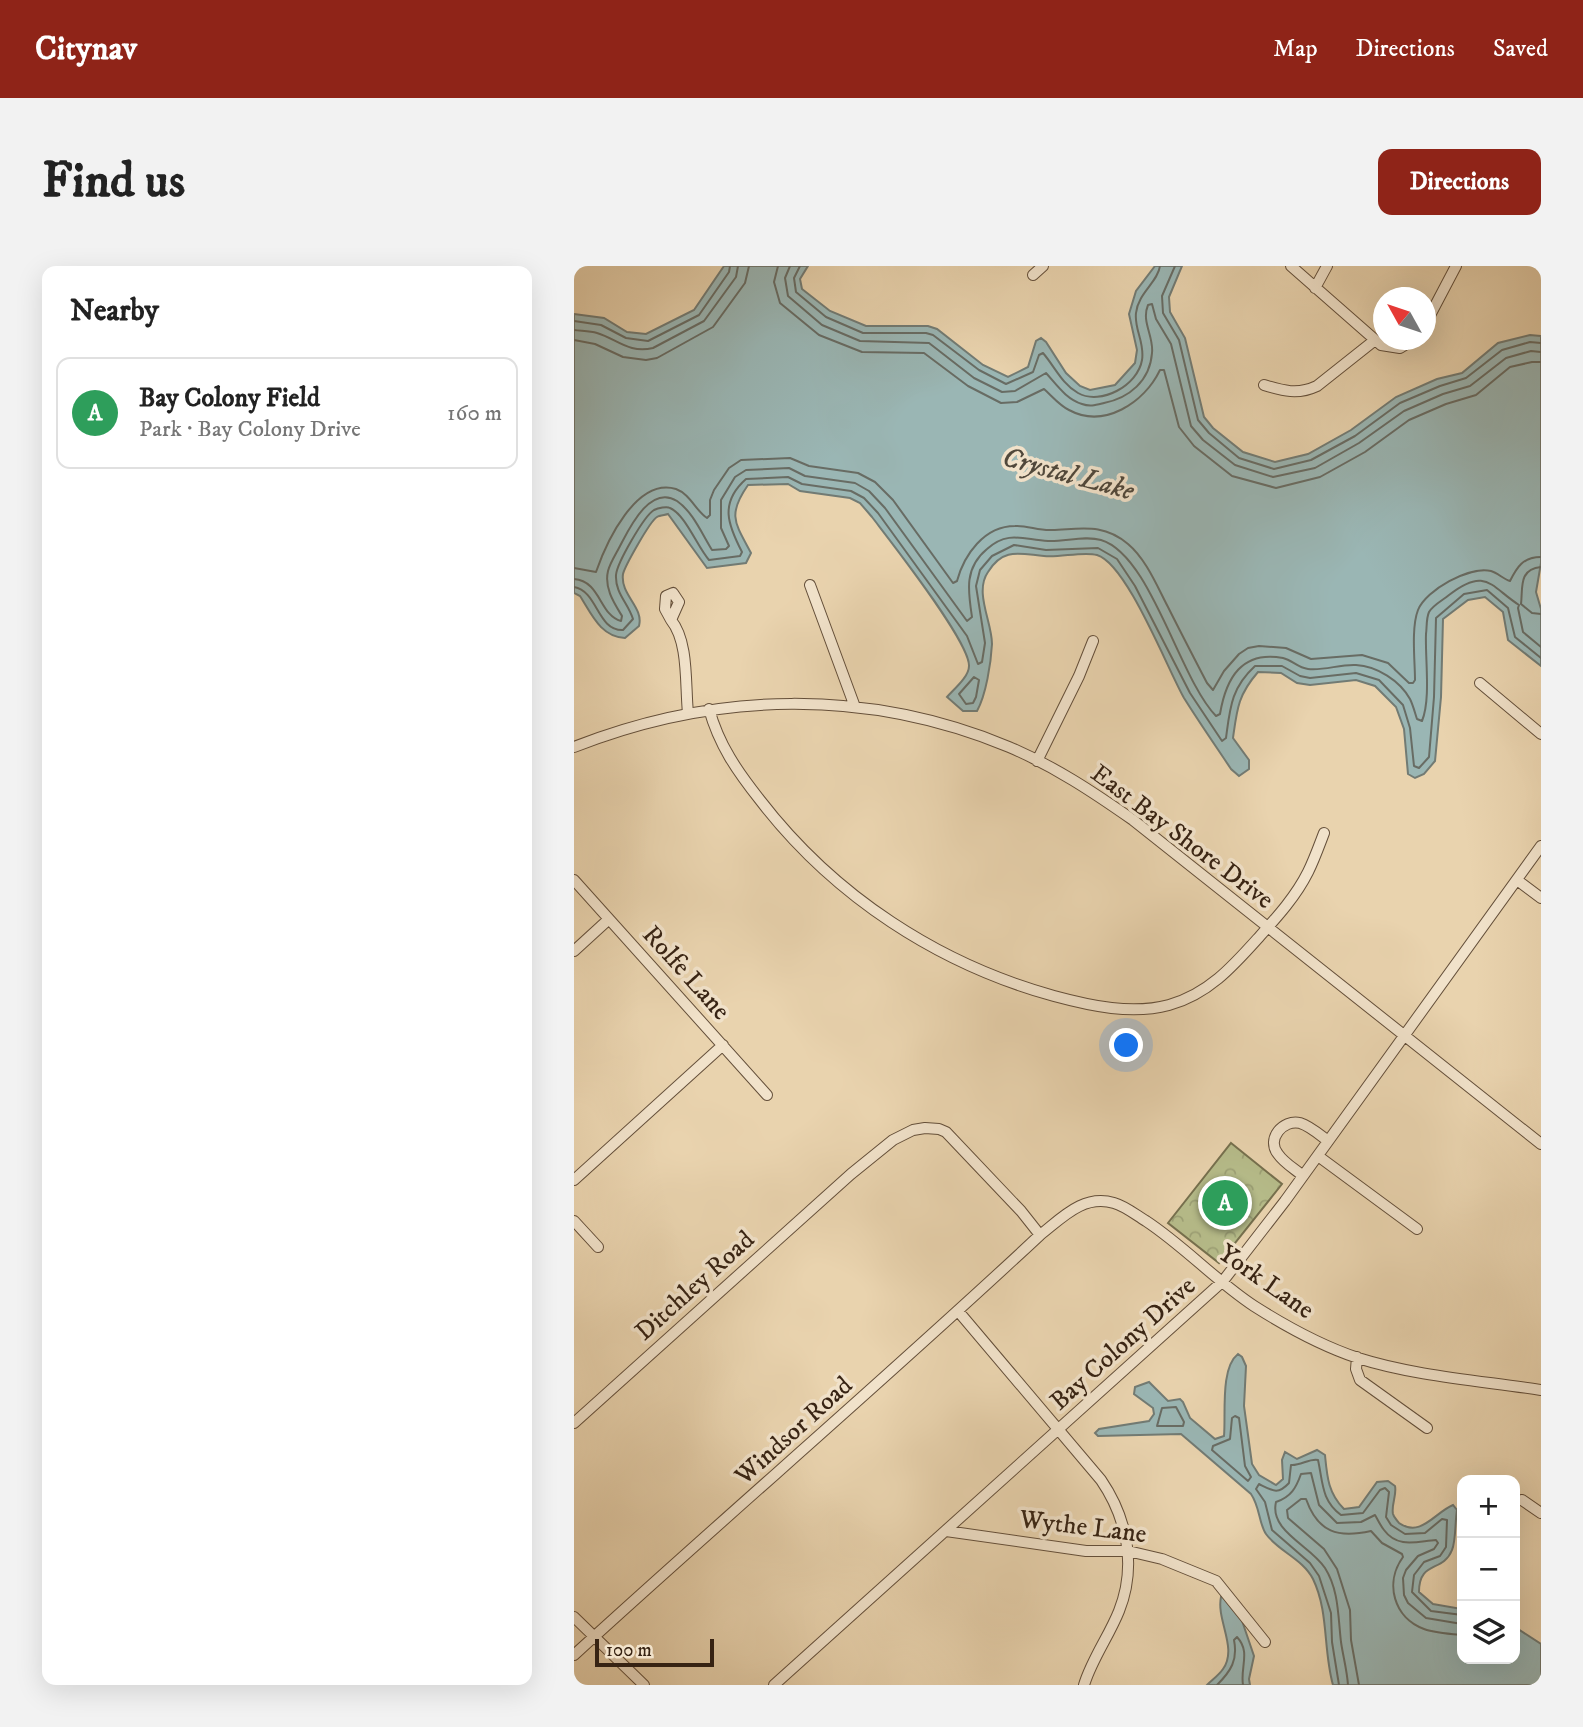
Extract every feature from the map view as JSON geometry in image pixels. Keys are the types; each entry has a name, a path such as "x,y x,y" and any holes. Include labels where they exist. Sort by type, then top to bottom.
{"street":[{"path":"1033,275 1043,266"},
{"path":"1291,266 1373,338"},
{"path":"1315,288 1327,266"},
{"path":"1436,304 1456,266"},
{"path":"1264,385 1290,392 1308,390 1317,386 1373,342"},
{"path":"810,585 855,707"},
{"path":"671,620 683,645 688,713"},
{"path":"1037,761 1079,676 1093,640"},
{"path":"1480,683 1541,734"},
{"name":"East Bay Shore Drive","path":"574,747 626,729 688,713 783,703 855,707 936,723 1009,747 1091,791 1133,820 1541,1144"},
{"path":"709,709 715,732 733,764 773,817 817,864 857,898 889,921 950,957 976,969 1066,999 1119,1009 1157,1007 1188,998 1205,989 1230,969 1284,909 1301,884 1324,833"},
{"name":"Bay Colony Drive","path":"774,1685 1223,1281 1318,1156 1541,846"},
{"name":"Rolfe Lane","path":"574,880 767,1096"},
{"path":"1517,880 1541,898"},
{"path":"574,951 609,919"},
{"path":"574,1180 723,1045"},
{"path":"1303,1176 1275,1150 1277,1132 1287,1124 1298,1123 1328,1141"},
{"name":"Ditchley Road","path":"574,1423 843,1181 904,1134 925,1128 939,1129 952,1138 1040,1235"},
{"path":"1318,1156 1417,1229"},
{"name":"York Lane","path":"1040,1235 1078,1206 1096,1201 1114,1203 1157,1228 1223,1281 1275,1319 1302,1334 1380,1364 1541,1390"},
{"path":"574,1221 598,1247"},
{"name":"Windsor Road","path":"574,1655 1040,1235"},
{"path":"958,1311 1109,1492 1121,1519 1128,1551 1128,1568 1120,1608 1091,1665 1084,1685"},
{"path":"1357,1357 1356,1369 1360,1380 1427,1428"},
{"path":"1522,1500 1541,1513"},
{"name":"Wythe Lane","path":"946,1531 1086,1551 1128,1551 1162,1559 1216,1581 1265,1642"},
{"path":"574,1617 644,1685"}],"green space":[{"path":"1231,1143 1282,1184 1219,1263 1168,1223"}],"water":[{"name":"Crystal Lake","path":"724,266 808,266 800,279 802,289 830,311 866,326 928,326 937,329 983,365 1008,377 1028,367 1036,341 1041,338 1066,373 1080,386 1090,390 1115,385 1135,363 1137,350 1129,314 1136,291 1155,266 1182,266 1169,297 1170,312 1185,338 1204,417 1213,428 1243,452 1275,462 1308,454 1351,430 1396,397 1437,379 1462,373 1498,343 1530,335 1541,336 1541,563 1536,592 1541,609 1541,666 1508,640 1503,612 1485,597 1468,600 1443,619 1441,697 1435,761 1424,774 1415,778 1408,774 1404,729 1396,707 1375,686 1356,680 1310,685 1297,683 1281,673 1258,672 1242,695 1236,719 1233,738 1249,760 1249,769 1239,776 1231,769 1184,698 1133,596 1109,562 1091,554 1013,554 1006,555 994,564 984,580 983,598 992,644 989,669 977,711 963,711 947,697 967,674 969,666 966,654 944,615 872,517 860,503 850,498 800,491 788,484 748,485 741,495 736,519 751,553 746,563 707,568 668,514 657,517 638,544 623,574 625,588 640,619 639,626 625,638 610,634 598,624 580,596 574,593 574,314 604,318 627,332 646,334 694,310"},
{"path":"1238,1354 1246,1366 1244,1406 1252,1464 1259,1475 1276,1485 1283,1479 1282,1460 1285,1452 1297,1459 1317,1450 1325,1455 1331,1490 1344,1509 1359,1507 1377,1482 1388,1481 1395,1486 1393,1515 1399,1523 1407,1527 1421,1526 1453,1505 1457,1510 1452,1550 1443,1562 1423,1575 1419,1592 1433,1604 1457,1608 1457,1664 1520,1664 1520,1630 1541,1644 1541,1685 1333,1685 1324,1618 1313,1579 1303,1566 1266,1534 1251,1494 1181,1434 1098,1436 1095,1433 1099,1429 1149,1421 1154,1414 1153,1408 1134,1394 1135,1387 1149,1382 1168,1401 1180,1399 1190,1418 1215,1439 1224,1436 1226,1380 1232,1361"},
{"path":"1221,1597 1227,1597 1238,1609 1254,1656 1250,1685 1207,1685 1227,1661 1228,1643 1221,1615"}],"place":[{"name":"Bay Colony Field","path":"1225,1203"}]}
